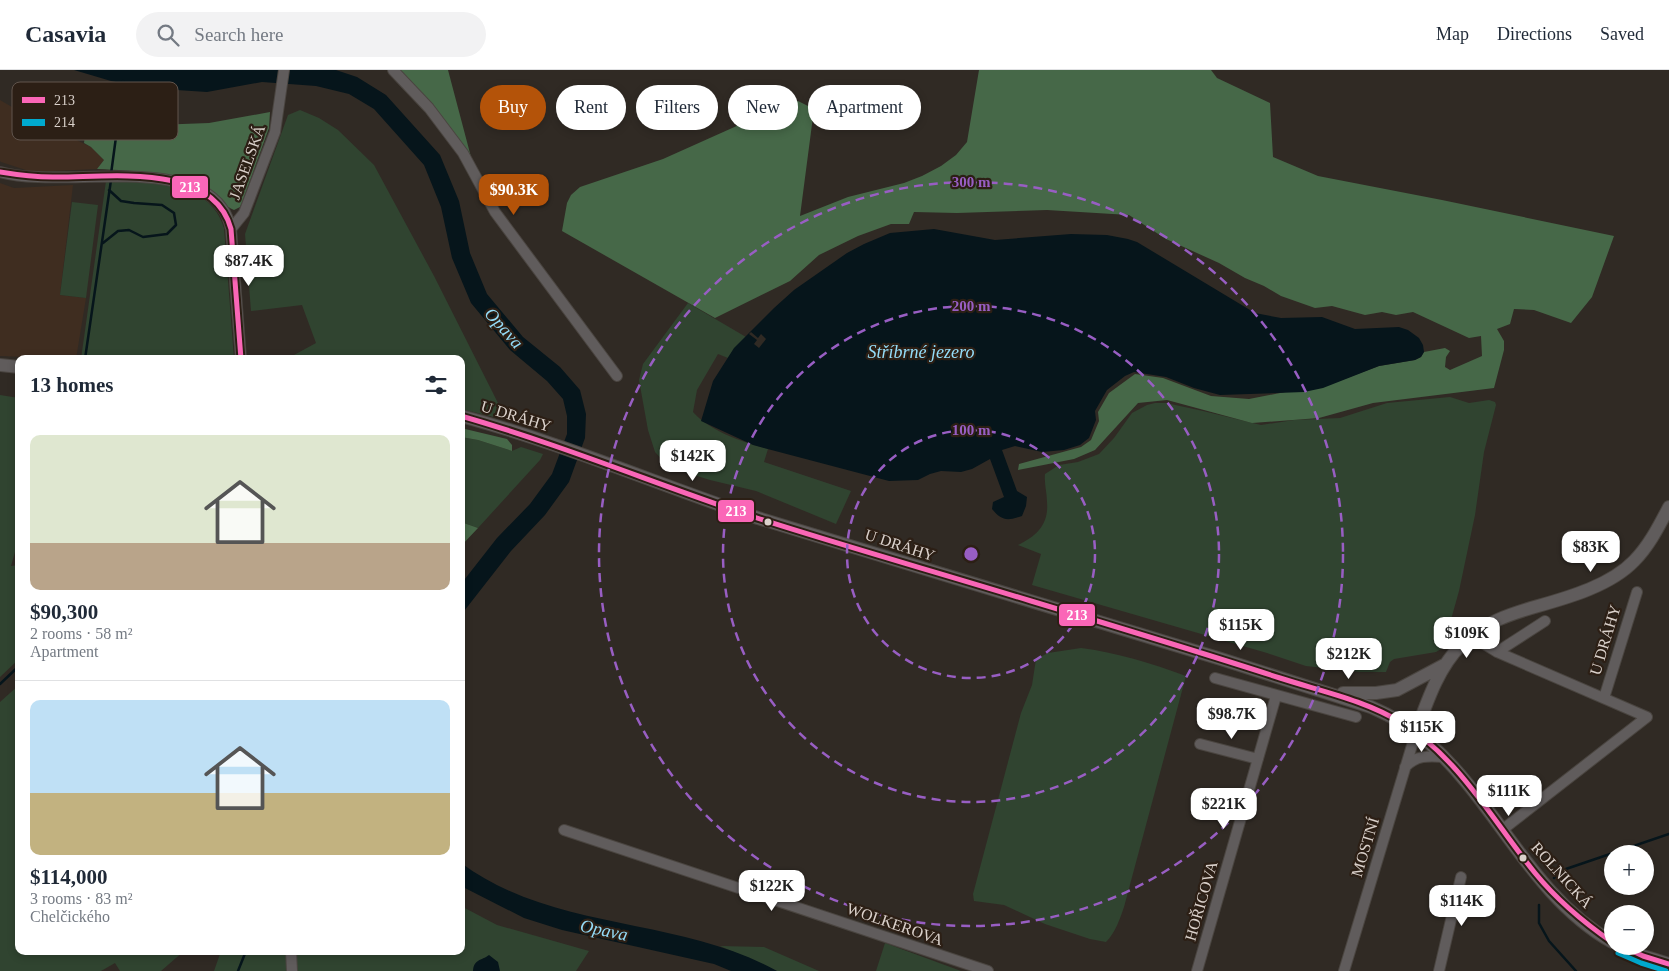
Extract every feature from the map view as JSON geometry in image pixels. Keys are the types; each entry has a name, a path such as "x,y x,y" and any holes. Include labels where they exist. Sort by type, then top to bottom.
{"street":[{"name":"JASELSKÁ","path":"232,229 244,213 264,165 275,132 284,70"},
{"path":"393,70 429,108 462,153 496,212 617,376"},
{"path":"0,172 32,178 111,177 170,180 202,190 222,206 232,229 241,355"},
{"path":"0,365 15,367"},
{"name":"U DRÁHY","path":"465,417 516,432 758,518 1332,693 1383,712 1416,732 1444,665 1471,636 1487,625 1504,617 1597,586 1615,577 1634,561 1644,549 1656,532 1669,507"},
{"name":"U DRÁHY","path":"1604,698 1637,592"},
{"path":"1497,652 1545,621"},
{"name":"U DRÁHY","path":"1471,636 1497,652 1646,717 1502,830"},
{"name":"U DRÁHY","path":"1332,693 1376,693 1397,690 1444,665"},
{"path":"1215,678 1356,717"},
{"name":"HOŘICOVA","path":"1197,971 1276,696"},
{"name":"ROLNICKÁ","path":"1416,732 1444,757 1463,778 1546,887 1565,908 1604,937"},
{"name":"MOSTNÍ","path":"1344,971 1416,732"},
{"path":"1200,744 1258,760"},
{"path":"1405,766 1421,756 1444,757"},
{"name":"WOLKEROVA","path":"564,830 988,971"},
{"path":"1438,971 1460,877"},
{"path":"291,955 292,971"},
{"path":"1641,955 1669,964"}],"shaded area":[{"path":"0,100 12,107 12,140 77,140 91,147 104,160 97,169 32,172 0,161"},
{"path":"0,183 14,188 73,185 60,295 86,298 77,355 0,356"}],"green space":[{"path":"397,70 448,70 471,157"},
{"path":"979,70 1211,70 1217,78 1270,103 1273,157 1318,176 1614,236 1592,297 1571,323 1534,310 1514,309 1510,324 1497,329 1504,341 1504,350 1494,388 1373,403 1319,418 1252,423 1167,400 1138,403 1095,450 1074,459 1018,470 1019,464 1081,447 1091,440 1099,421 1098,412 1109,393 1135,374 1163,378 1211,396 1249,399 1336,382 1379,366 1415,360 1421,357 1424,352 1445,348 1450,351 1446,357 1445,367 1450,370 1482,356 1481,336 1469,338 1413,312 1396,315 1382,312 1365,315 1332,306 1315,308 1281,296 1219,263 1166,239 1129,215 1047,210 957,213 914,212 909,224 891,224 858,236 819,255 790,281 715,318 562,231 567,203 571,195 580,187 663,159 728,130 798,130 798,101 808,106 808,130 811,130 800,216 848,197 904,183 922,176 956,155 967,142"},
{"path":"300,110 319,118 338,130 374,165 434,276 498,403 502,419 465,410 465,355 294,355 316,343 302,305 251,311 245,234 288,115"},
{"path":"270,112 269,128 243,200 240,207 234,210 209,192 182,180 154,173 97,169 104,160 84,143 84,140 178,140 178,124 209,123"},
{"path":"106,181 139,182 175,187 191,192 205,200 217,212 224,228 234,355 82,355"},
{"path":"72,202 98,205 86,298 60,295"},
{"path":"688,303 746,337 728,358 718,354 697,390 693,412 718,431 768,449 764,462 851,491 836,524 756,491 678,470 666,464 655,452 648,430 639,380 643,364"},
{"path":"0,395 15,397 15,552 11,566 15,566 15,663 0,677"},
{"path":"1450,397 1469,403 1489,400 1495,402 1496,405 1484,452 1475,515 1459,591 1445,641 1441,649 1436,652 1394,659 1390,662 1386,672 1360,672 1306,666 1032,585 1041,554 1018,545 1031,538 1044,523 1047,510 1045,474 1059,465 1078,462 1099,454 1114,438 1132,413 1147,405 1166,403 1261,425 1294,420 1340,418 1387,403"},
{"path":"465,429 507,439 512,445 512,451 465,438"},
{"path":"465,438 512,451 521,447 543,454 540,460 478,528 465,523"},
{"path":"465,523 478,528 465,542"},
{"path":"1081,648 1134,659 1186,676 1124,907 1115,930 1106,942 1090,939 1045,924 1004,905 974,901 973,894 1021,713 1032,685 1036,659 1048,653"},
{"path":"15,689 15,955 179,955 161,971 120,971 115,963 101,971 0,971 0,702"},
{"path":"465,908 497,925 589,951 576,971 214,971 220,955 465,955"},
{"path":"885,943 961,971 876,971"},
{"path":"720,946 764,947 819,971 777,971"}],"water":[{"name":"Opava","path":"74,70 336,70 357,77 386,95 440,155 459,201 470,253 487,294 523,337 560,367 580,390 586,414 585,438 569,482 545,515 511,551 465,610 465,579 497,538 530,504 552,474 567,434 567,416 563,399 547,381 510,350 471,303 452,258 441,207 424,165 374,109 349,94 316,86 262,82 207,92 178,90 178,82 111,81"},
{"name":"Stříbrné jezero","path":"934,229 995,240 1071,234 1107,235 1128,239 1137,242 1255,313 1281,318 1322,317 1355,329 1399,327 1408,330 1419,338 1424,352 1421,357 1415,360 1379,366 1323,388 1304,392 1220,395 1194,388 1166,377 1134,372 1125,376 1107,390 1095,411 1096,420 1089,438 1080,445 1064,450 1042,452 1015,446 1002,450 1017,491 1027,497 1022,516 1012,519 1002,518 992,509 993,502 1004,497 990,459 972,469 961,472 941,471 918,480 889,481 753,445 701,421 713,381 734,348 794,290 847,253 864,244 890,233"},
{"name":"Opava","path":"465,865 497,885 536,901 576,913 699,941 739,953 777,971 731,971 714,964 562,930 524,918 465,888"},
{"path":"489,955 498,962 500,971 473,971 476,962"}],"pier":[{"path":"751,332 758,338 761,334 766,339 759,348 754,344 757,340 749,334"}],"waterway":[{"path":"111,174 116,140"},
{"path":"86,355 111,180"},
{"path":"103,243 118,231 129,230 143,237 167,234 176,225 174,213 162,205 121,201 109,190"},
{"path":"0,684 15,670"},
{"path":"1554,878 1563,870 1669,834"},
{"path":"1539,905 1539,923 1549,941 1576,971"},
{"path":"238,971 244,955"}],"transit line":[{"name":"213","path":"0,172 46,177 128,176 155,178 181,183 203,192 220,207 231,229 241,355"},
{"name":"213","path":"465,417 573,452 757,518 1156,639 1373,708 1402,723 1441,754 1474,792 1543,883 1571,910 1604,936"},
{"name":"214","path":"1623,955 1666,971"},
{"name":"213","path":"1641,955 1669,964"}]}
